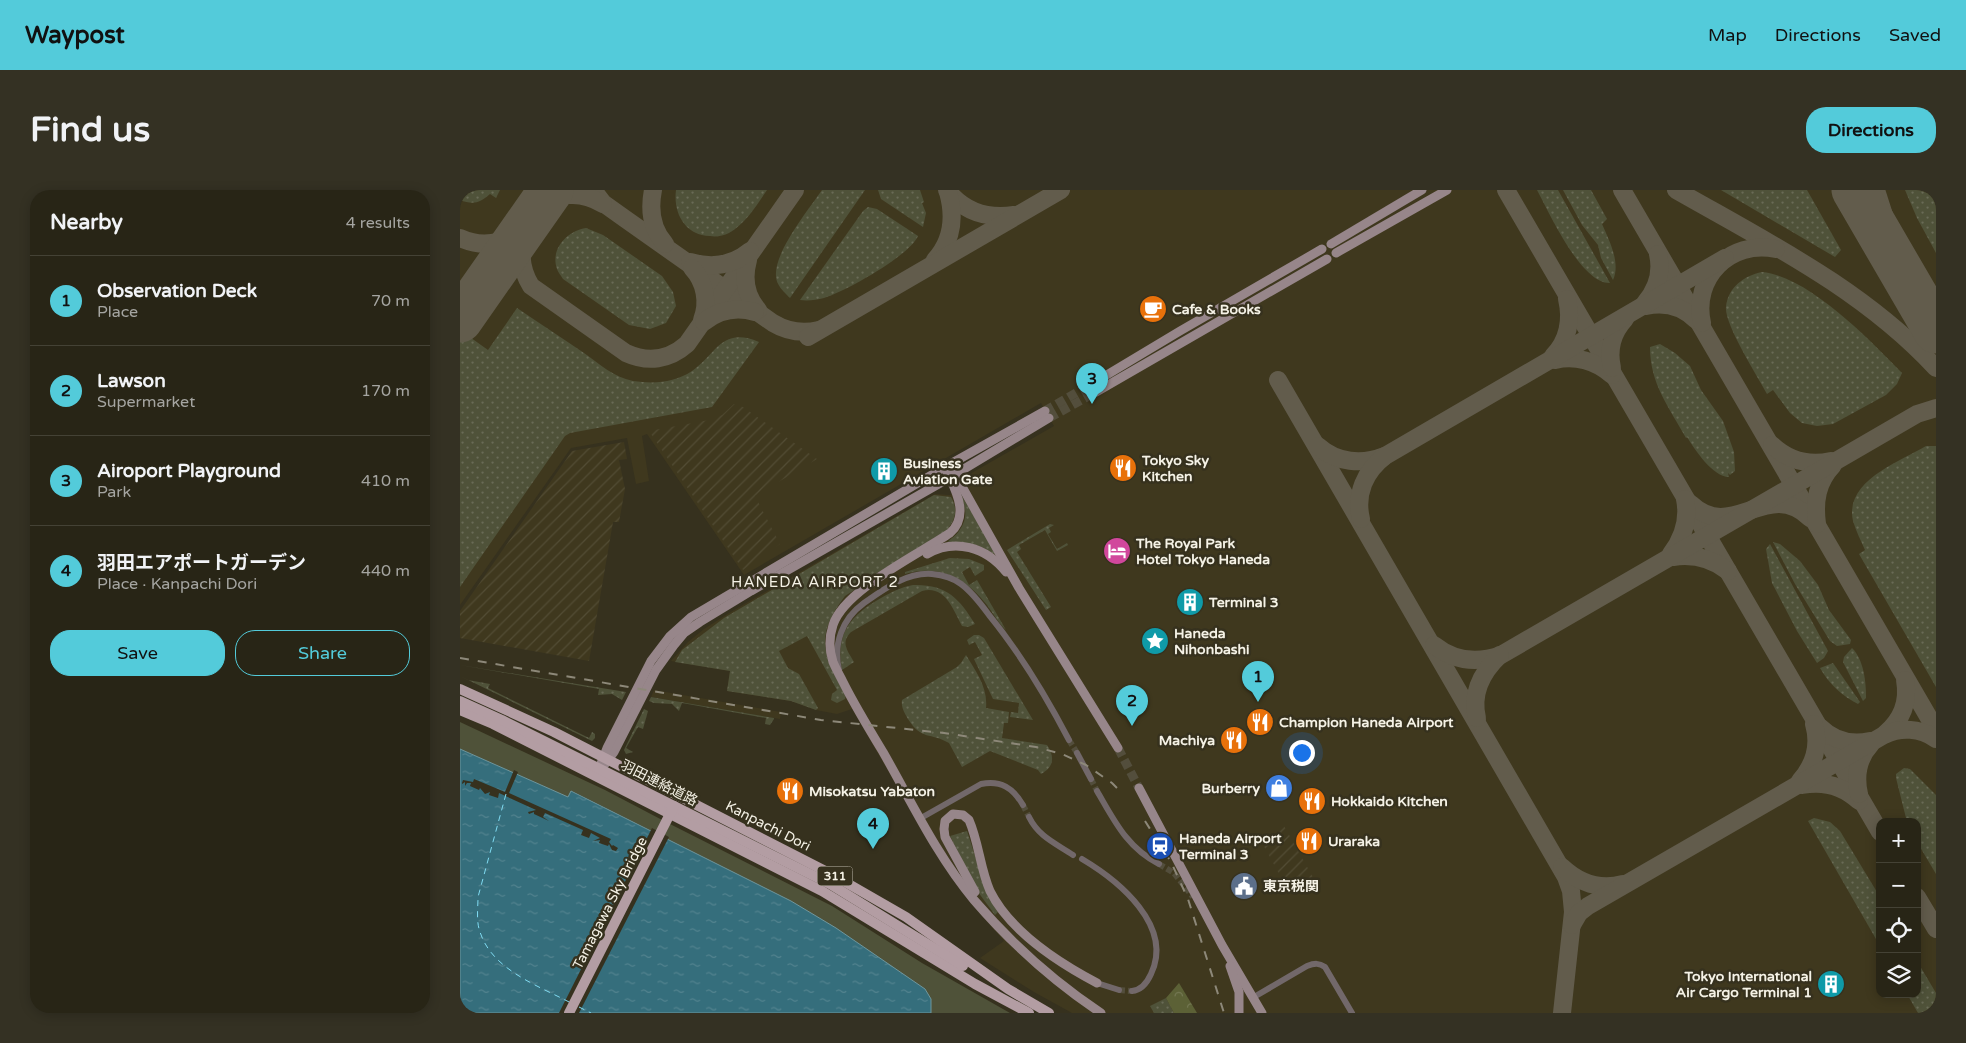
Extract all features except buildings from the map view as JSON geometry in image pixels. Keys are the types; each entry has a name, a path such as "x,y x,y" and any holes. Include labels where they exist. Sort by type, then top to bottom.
{"main road":[{"name":"Kanpachi Dori","path":"460,688 606,758 824,870 906,917 1008,989 1049,1013"},
{"name":"羽田連絡道路","path":"460,701 502,720 830,884 895,923"},
{"name":"311","path":"460,710 842,902 975,984 1029,1013"},
{"name":"Tamagawa Sky Bridge","path":"569,1013 674,806"},
{"path":"895,923 966,967 1008,989"},
{"path":"895,923 975,984"}],"street":[{"path":"1331,244 1422,190"},
{"path":"1336,253 1447,190"},
{"path":"1095,382 1187,326 1322,249"},
{"path":"1096,392 1327,259"},
{"path":"596,777 656,670 684,633 751,590 951,476 1047,414 945,467 703,609 680,626 651,661 606,758"},
{"path":"945,467 1118,748"},
{"path":"951,476 961,506 960,518 953,530 926,549 867,584 849,599 840,610 831,632 831,654 835,668 921,818 948,864 974,900 1048,974 1101,1013"},
{"path":"861,590 869,588 933,551 955,546 970,547 990,556 1020,588"},
{"path":"842,679 837,659 838,641 843,626 853,612 907,577 931,574 943,576 965,587 998,625 1033,678 1069,740"},
{"path":"1077,753 1091,779"},
{"path":"921,818 981,784 987,783 1005,785 1016,794 1023,806"},
{"path":"1139,788 1222,945 1262,1013"},
{"path":"1098,791 1124,837 1141,853 1159,864"},
{"path":"984,910 944,833 945,821 953,814 963,815 969,820 985,877 991,892 1001,907 1037,945 1081,975 1097,983 1119,990"},
{"path":"1029,817 1042,836 1073,855"},
{"path":"1082,859 1098,868 1125,891 1153,928 1157,950 1154,966 1142,987 1132,991"},
{"path":"1195,899 1204,910"},
{"path":"1222,945 1239,992 1239,1013"},
{"path":"1254,997 1314,963 1325,967 1352,1013"}],"shaded area":[{"path":"460,190 1936,190 1936,1013 1072,1013 980,958 1004,941 969,901 937,855 852,709 837,714 816,710 791,701 727,691 730,671 671,661 688,642 729,613 935,494 950,495 967,482 968,475 1054,426 1041,403 744,575 647,434 642,436 649,481 636,484 627,438 571,448 460,605"},
{"path":"734,404 743,407 817,459 755,496 780,544 743,570 649,431 709,420 722,415"},
{"path":"624,442 627,459 619,460 625,489 619,522 613,522 589,661 460,638 460,611 572,451"},
{"path":"654,690 781,712 780,719 651,697"},
{"path":"1284,826 1314,879 1289,892 1260,839"}],"green space":[{"path":"460,190 500,190 496,198 490,194 480,201 473,203 460,200"},
{"path":"676,190 767,190 741,224 729,233 715,236 701,235 687,227 679,214"},
{"path":"822,190 865,190 790,298 777,282 777,266 793,231"},
{"path":"878,190 920,190 926,213 923,227 881,199"},
{"path":"1537,190 1558,190 1610,283 1599,280 1577,260"},
{"path":"1563,190 1591,190 1607,219 1602,224 1615,259 1616,266 1613,280 1601,258 1598,245 1582,225"},
{"path":"1721,190 1807,190 1841,250 1835,257"},
{"path":"1905,190 1936,190 1936,253 1917,218"},
{"path":"868,207 877,209 918,236 903,253 861,281 824,298 800,300 863,211"},
{"path":"586,228 603,235 662,276 673,292 676,306 666,323 650,329 629,325 563,279 557,270 555,262 558,248 572,233"},
{"path":"1762,272 1780,276 1799,285 1837,312 1902,373 1897,384 1886,395 1833,424 1817,426 1802,423 1790,413 1773,390 1767,394 1736,338 1730,325 1726,307 1730,294 1738,284 1749,276"},
{"path":"517,308 607,370 633,381 664,382 685,375 700,365 720,344 727,340 746,338 759,342 712,407 570,433 565,436 460,587 460,330 488,350"},
{"path":"1660,344 1675,353 1690,366 1701,390 1723,421 1734,452 1735,471 1730,475 1728,473 1729,477 1717,473 1711,468 1686,438 1667,405 1657,384 1651,360 1650,347"},
{"path":"1926,446 1936,446 1936,687 1859,554 1865,550 1853,521 1852,507 1857,495 1865,484 1876,474"},
{"path":"957,488 998,556 977,545 948,542 958,533 965,515 964,504"},
{"path":"934,495 951,497 955,506 955,514 947,530 845,596 829,623 825,646 827,657 846,695 845,699 837,703 831,700 832,694 837,690 807,636 779,651 788,668 799,674 818,708 816,710 791,701 727,691 730,671 675,662 682,650 724,618"},
{"path":"1050,524 1054,525 1049,528 1051,532 1048,534 1057,549 1067,543 1068,545 1057,551 1045,530 1019,545 1021,549 1017,552 1051,607 1046,610 1007,550"},
{"path":"1773,542 1780,544 1800,561 1818,585 1829,610 1851,640 1850,644 1837,646 1830,641 1795,584"},
{"path":"1770,544 1828,651 1824,658 1817,663 1797,631 1772,583 1766,549"},
{"path":"950,558 969,559 984,565 984,570 975,576 970,567 962,572 969,585 977,580 1006,630 979,596 961,581 940,572 917,571 905,574 905,572"},
{"path":"913,585 934,587 950,594 963,607 975,624 968,627 962,626 951,606 942,595 930,590 922,591 851,632 846,640 846,647 854,662 842,670 840,657 843,635 854,618 870,604 901,588"},
{"path":"974,635 984,638 1033,720 1010,717 1011,712 1018,713 1019,703 993,699 974,659 982,655 975,642 969,645 967,640"},
{"path":"1852,648 1864,672 1866,698 1863,701 1843,662 1844,657"},
{"path":"966,655 983,686 986,708 1009,712 1008,723 1004,723 1002,738 1047,745 1052,761 1049,768 1041,774 1038,770 990,751 962,767 949,743 922,733 908,719 902,707 902,700 957,667"},
{"path":"1833,663 1860,702 1858,704 1836,689 1820,668"},
{"path":"460,665 626,692 622,700 612,694 598,695 599,689"},
{"path":"468,680 490,684 488,688 589,738 592,732 595,734 595,738 592,741"},
{"path":"651,697 774,719 770,725 765,724 766,718 682,703 679,711 672,704 649,701"},
{"path":"644,709 648,711 643,729 638,727 626,748 633,752 626,754 624,750"},
{"path":"460,722 605,790 832,906 922,963 1010,1013 931,1013 931,999 791,901 572,791 568,797 460,749"},
{"path":"1904,768 1910,769 1936,795 1936,874 1921,849 1921,818 1906,818 1896,774"},
{"path":"1814,818 1830,822 1840,831 1876,890 1876,939 1808,821"},
{"path":"967,831 987,893 999,911 995,915 978,892 950,836"},
{"path":"1921,968 1936,993 1936,1013 1918,1013 1909,998 1921,998"},
{"path":"1179,983 1197,1013 1174,1013 1166,998"},
{"path":"1166,998 1174,1013 1154,1013 1150,1006"}],"water":[{"path":"460,749 568,797 571,791 791,901 836,928 925,989 931,999 931,1013 460,1013"}],"pier":[{"path":"514,770 518,772 509,793 611,839 609,842 612,846 618,848 616,851 612,850 609,844 608,846 599,843 600,840 593,841 600,838 591,833 589,838 581,835 583,830 545,813 543,817 549,821 534,814 534,812 529,814 528,812 536,810 499,793 498,798 489,795 490,792 485,794 480,788 479,790 470,786 471,783 467,783 465,786 465,782 462,784 463,780 473,782 474,779 505,792"},
{"path":"652,828 669,837 579,1013 559,1013"}],"ferry route":[{"path":"506,794 478,897 480,932 486,945 506,967 531,983 571,1003"},
{"path":"579,1007 591,1013"}],"taxiway":[{"path":"593,190 603,203 773,323 795,331 819,330"},
{"path":"653,190 652,218 657,232 665,244"},
{"path":"525,227 522,257 524,272 531,286 626,353 650,359 666,357 687,344 795,190"},
{"path":"947,190 961,204 985,215 1014,215"},
{"path":"808,337 1061,190"},
{"path":"1506,190 1876,825"},
{"path":"1622,190 1936,730"},
{"path":"1676,190 1813,269 1846,291 1908,340 1936,368"},
{"path":"1876,190 1891,237 1911,287"},
{"path":"935,260 946,244 951,228 952,219 948,192"},
{"path":"536,211 551,200 568,195 586,197 603,204"},
{"path":"460,238 478,243 494,243 518,233 525,227"},
{"path":"1702,323 1700,306 1703,291 1709,277 1718,265 1730,256 1744,250 1759,247 1776,249"},
{"path":"690,262 706,265 729,263 750,251"},
{"path":"1645,303 1653,292 1658,280 1658,254"},
{"path":"1361,519 1359,501 1363,484 1372,469 1385,456 1725,258"},
{"path":"748,260 746,286 750,298 758,310"},
{"path":"692,268 703,286 705,306 702,320"},
{"path":"1553,356 1562,344 1568,330 1567,299"},
{"path":"1646,306 1673,306 1685,311 1696,320"},
{"path":"704,322 722,312 735,310 755,312"},
{"path":"1612,368 1612,342 1617,330 1625,319"},
{"path":"1934,327 1936,332"},
{"path":"1555,360 1570,358 1585,360 1599,366 1612,375"},
{"path":"1278,380 1566,877 1571,891 1573,912 1562,1013"},
{"path":"1434,645 1457,658 1474,660 1501,655 1917,414 1936,408"},
{"path":"1772,445 1785,455 1799,461 1814,463 1831,461"},
{"path":"1318,446 1333,456 1350,461 1368,461 1385,456"},
{"path":"1817,524 1816,507 1818,492 1823,478 1833,465"},
{"path":"1671,554 1684,528 1686,514 1685,499"},
{"path":"1691,504 1706,514 1721,517 1779,504 1795,507 1810,518"},
{"path":"1673,557 1688,556 1702,558 1728,571"},
{"path":"1477,718 1476,700 1479,684 1488,668 1500,655"},
{"path":"1885,734 1896,723 1903,710 1906,696 1905,680"},
{"path":"1800,781 1809,768 1815,754 1816,732 1814,724"},
{"path":"1820,727 1831,736 1843,741 1870,741"},
{"path":"1572,925 1579,913 1588,906 1884,735 1890,732 1910,730 1930,735 1936,739"},
{"path":"1859,794 1857,781 1860,761 1871,744"},
{"path":"1802,785 1825,784 1839,788 1859,801"},
{"path":"1562,867 1575,877 1590,884 1606,886 1623,884"},
{"path":"1921,904 1936,929"}],"runway":[{"path":"460,320 551,190"},
{"path":"1854,190 1936,331"}],"tunnel":[{"path":"1045,411 1095,382"},
{"path":"1049,418 1096,392"},
{"path":"1069,740 1077,753"},
{"path":"1118,748 1139,788"},
{"path":"1091,779 1097,791"},
{"path":"1023,805 1029,817"},
{"path":"1159,864 1174,873 1193,897"},
{"path":"1119,990 1132,991"}],"railway":[{"path":"460,658 821,720 944,733 1036,747 1062,754 1086,765 1112,783 1123,794"},
{"path":"1145,821 1171,862 1188,899 1224,1013"}],"place":[{"name":"Cafe & Books","path":"1153,309"},
{"name":"Airoport Playground","path":"1092,404"},
{"name":"Tokyo Sky Kitchen","path":"1123,468"},
{"name":"Business Aviation Gate","path":"884,471"},
{"name":"The Royal Park Hotel Tokyo Haneda","path":"1117,551"},
{"name":"Terminal 3","path":"1190,602"},
{"name":"Haneda Nihonbashi","path":"1155,641"},
{"name":"Observation Deck","path":"1258,702"},
{"name":"Champion Haneda Airport","path":"1260,722"},
{"name":"Lawson","path":"1132,726"},
{"name":"Machiya","path":"1234,740"},
{"name":"Burberry","path":"1279,788"},
{"name":"Misokatsu Yabaton","path":"790,791"},
{"name":"Hokkaido Kitchen","path":"1312,801"},
{"name":"Uraraka","path":"1309,841"},
{"name":"Haneda Airport Terminal 3","path":"1160,846"},
{"name":"羽田エアポートガーデン","path":"873,849"},
{"name":"東京税関","path":"1244,886"},
{"name":"Tokyo International Air Cargo Terminal 1","path":"1831,984"}],"district":[{"name":"HANEDA AIRPORT 2","path":"815,582"}]}
